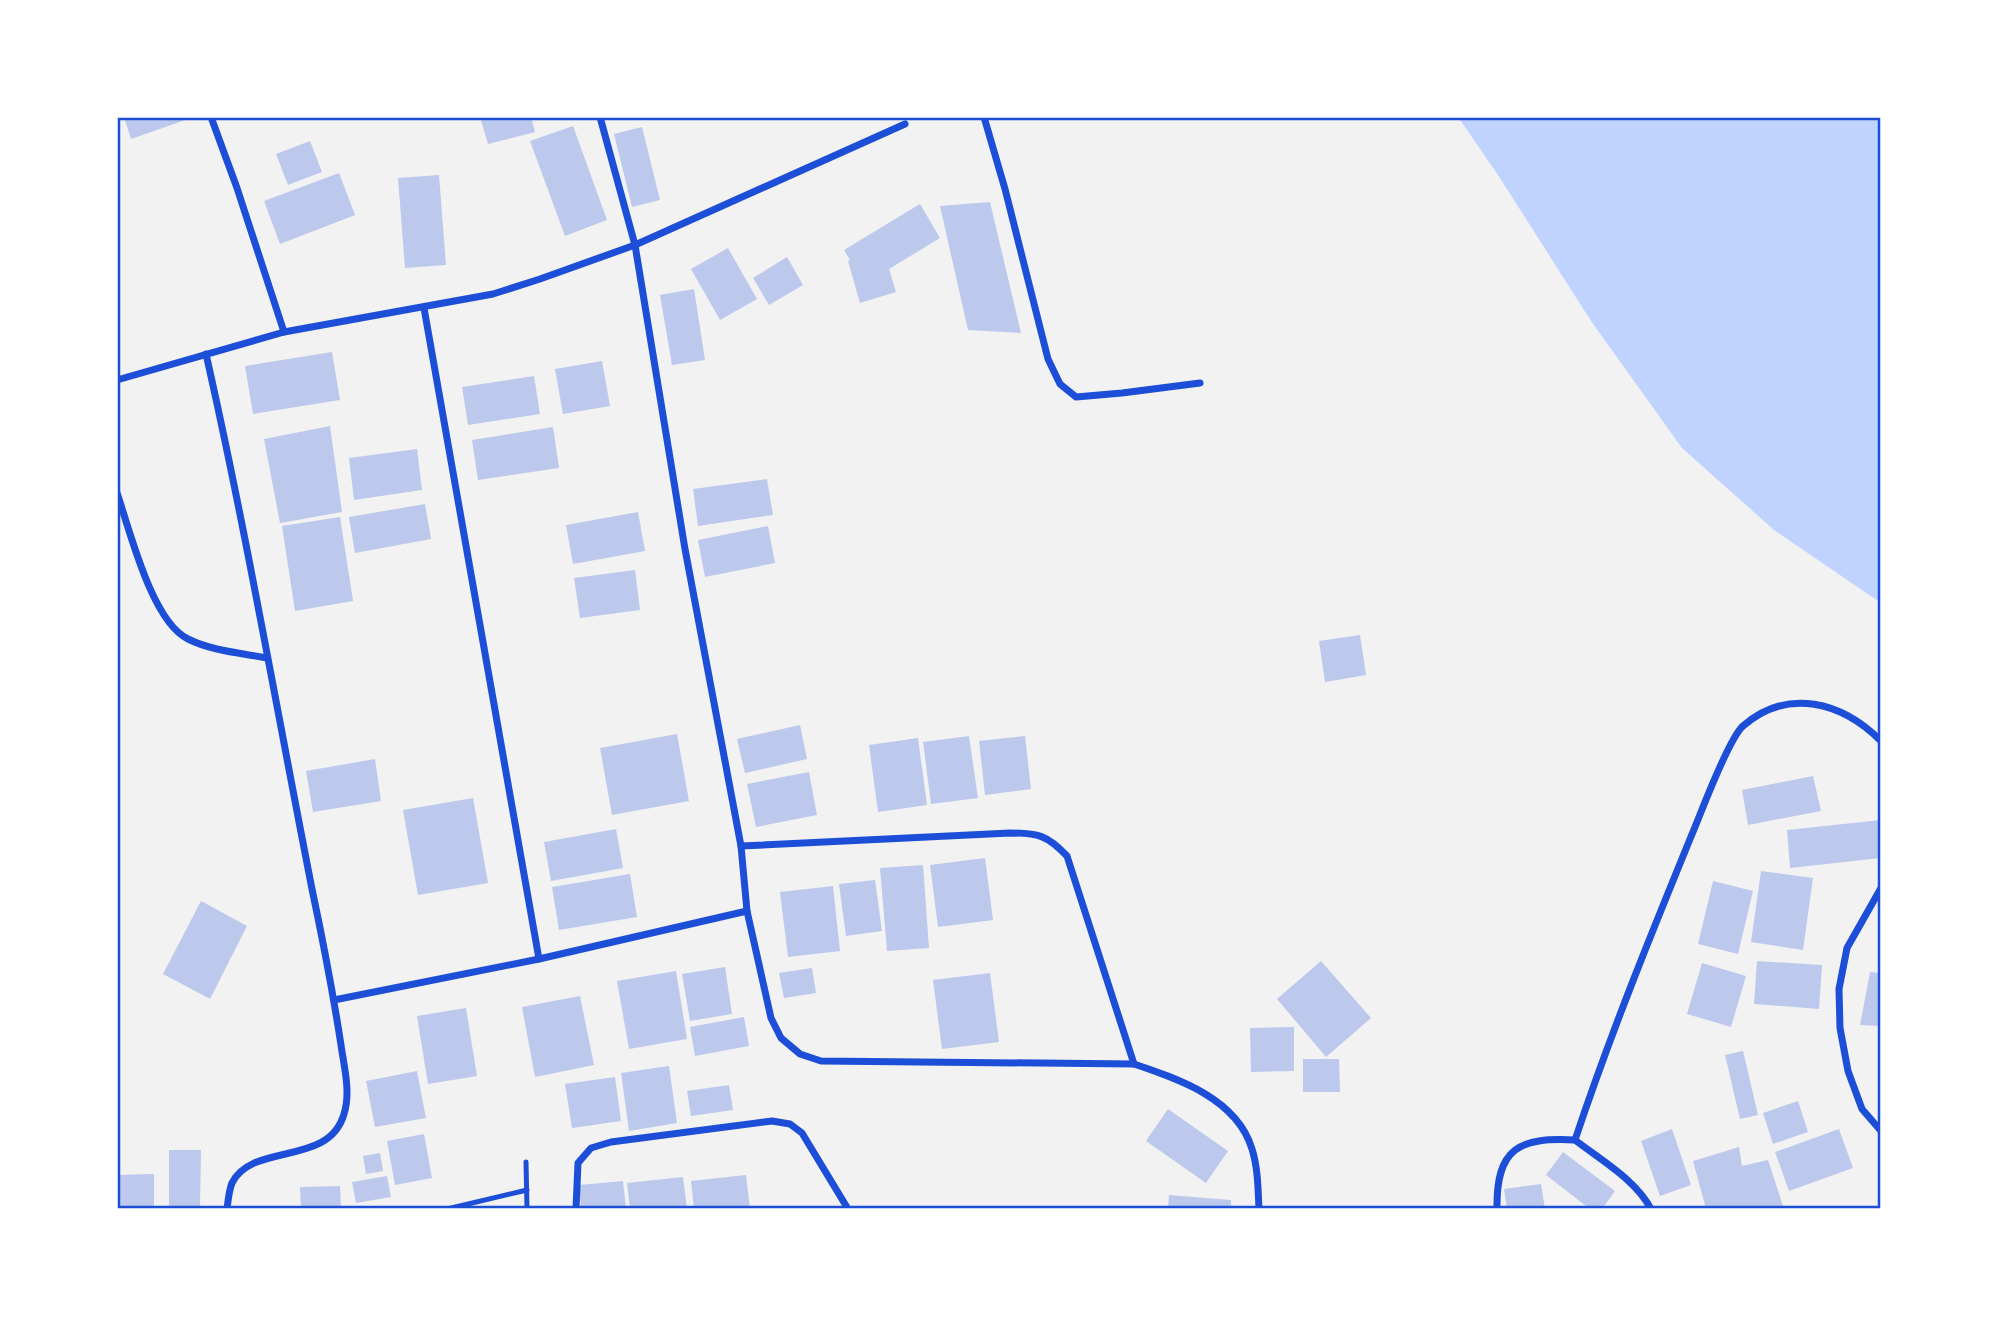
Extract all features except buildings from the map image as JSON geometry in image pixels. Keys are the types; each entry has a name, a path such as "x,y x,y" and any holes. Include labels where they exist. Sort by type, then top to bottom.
{"street":[{"path":"211,117 284,331"},
{"path":"600,117 635,245 685,549 741,846 747,911 771,1018 781,1038 800,1054 821,1061 1134,1064 1176,1078 1229,1111 1243,1129 1252,1149 1258,1181 1259,1209"},
{"path":"984,117 1048,359 1060,384 1076,397 1122,394 1200,383"},
{"path":"117,380 284,331 493,294 635,245 905,124"},
{"path":"424,308 538,959"},
{"path":"206,354 235,482 334,1000 347,1087 344,1115 331,1138 244,1169 233,1182 227,1209"},
{"path":"117,493 154,599 170,625 186,639 209,647 267,658"},
{"path":"1575,1140 1602,1060 1712,785 1741,728 1760,713 1785,703 1812,704 1839,710 1864,724 1881,741"},
{"path":"741,846 1010,833 1036,834 1054,842 1067,856 1134,1064"},
{"path":"1881,888 1847,948 1839,989 1840,1028 1848,1071 1862,1110 1881,1131"},
{"path":"334,1000 538,959 747,911"},
{"path":"576,1209 578,1163 591,1149 611,1142 772,1121 790,1124 802,1133 848,1209"},
{"path":"1497,1209 1497,1182 1508,1157 1526,1142 1548,1139 1575,1140 1620,1174 1647,1200 1651,1209"}],"lane":[{"path":"526,1162 527,1209"},
{"path":"447,1209 527,1190"}],"water":[{"path":"1458,117 1881,117 1881,603 1774,530 1682,448 1591,321"}]}
